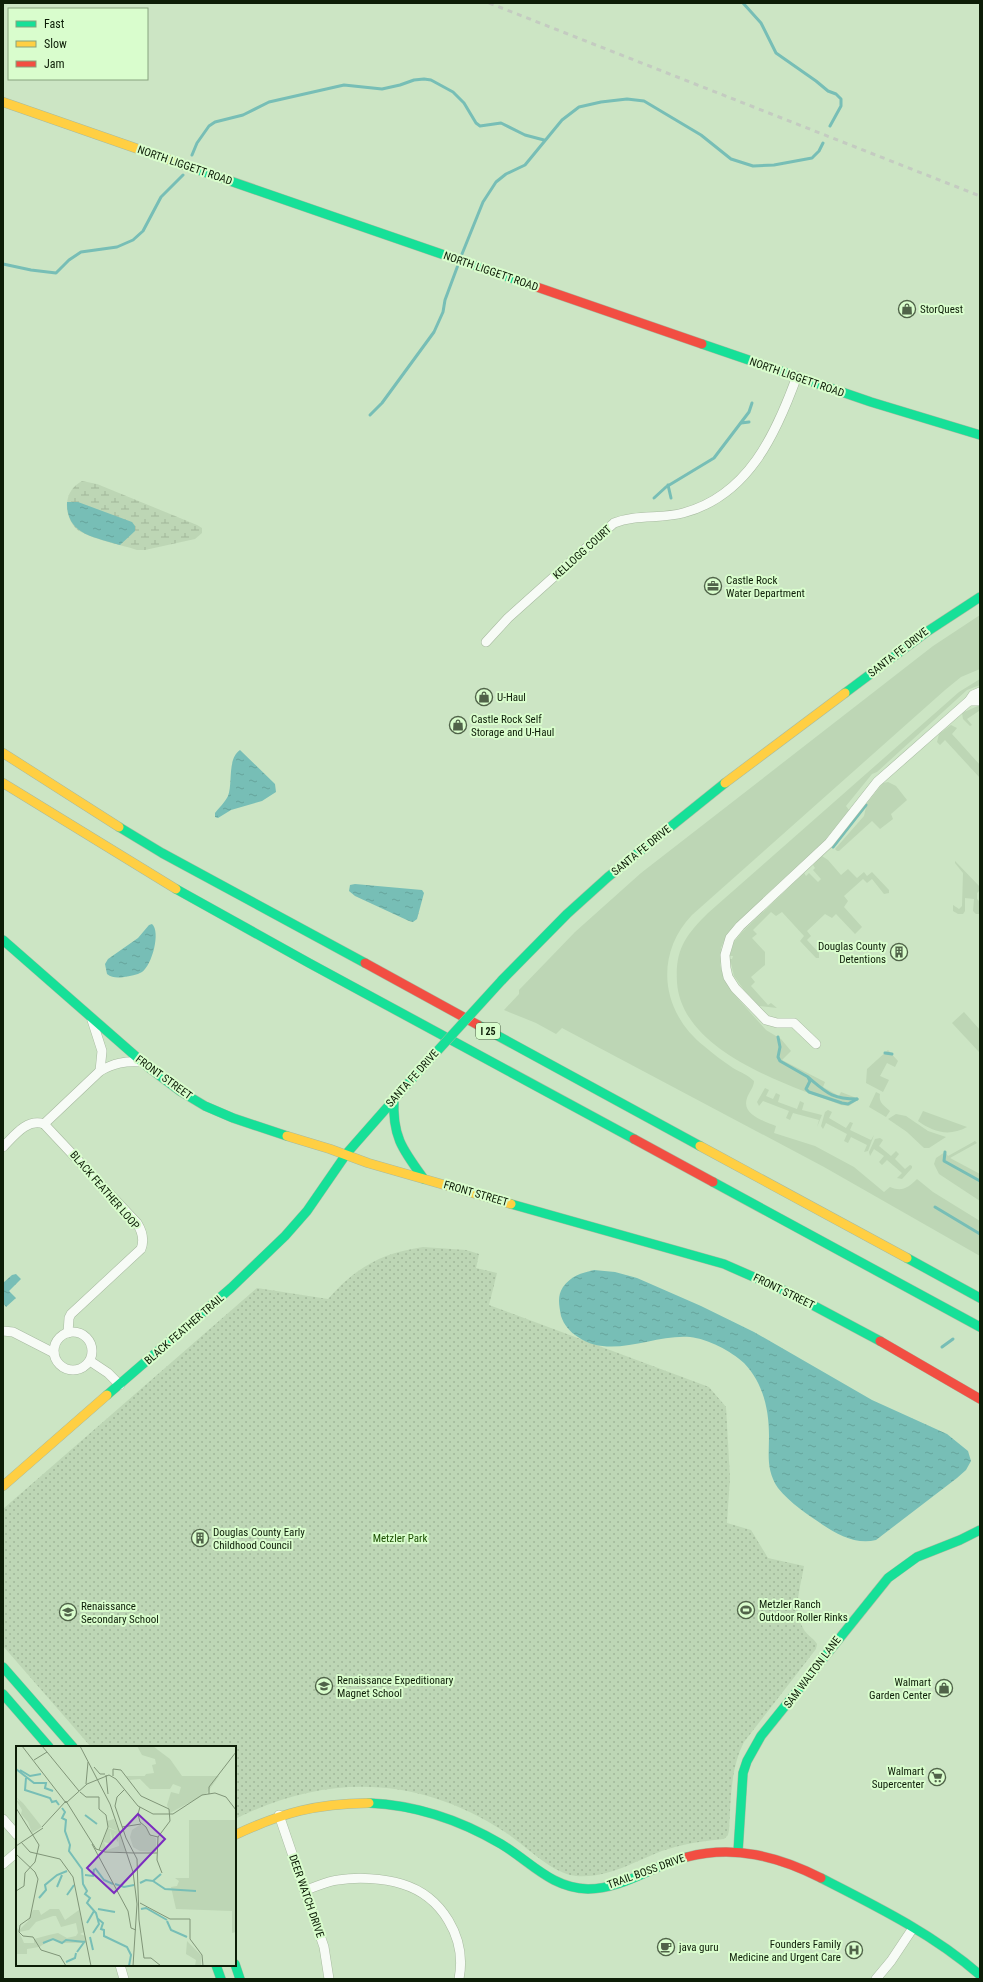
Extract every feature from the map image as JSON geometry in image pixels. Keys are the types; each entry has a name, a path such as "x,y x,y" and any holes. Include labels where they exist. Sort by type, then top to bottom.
{"main road":[{"name":"NORTH LIGGETT ROAD","path":"3,102 796,376 980,435"},
{"name":"SANTA FE DRIVE","path":"347,1153 394,1098 502,980 573,908 659,835 788,734 845,693 926,630 980,596"},
{"name":"I 25","path":"3,753 162,853 980,1298"},
{"name":"I 25","path":"3,783 109,850 328,975 420,1022 980,1326"},
{"name":"FRONT STREET","path":"3,940 141,1062 171,1085 213,1110 253,1125 347,1153 368,1162 702,1257 753,1276 812,1304 980,1399"},
{"path":"394,1098 392,1115 395,1135 424,1178"},
{"name":"BLACK FEATHER TRAIL","path":"3,1486 231,1288 285,1236 307,1210 347,1153"},
{"name":"SAM WALTON LANE","path":"738,1852 743,1773 747,1761 761,1736 883,1582 909,1561 962,1540 980,1530"},
{"path":"3,1667 72,1746"},
{"path":"3,1694 48,1746"},
{"name":"TRAIL BOSS DRIVE","path":"236,1834 255,1824 279,1815 318,1805 351,1802 375,1802 422,1811 445,1817 465,1825 503,1846 550,1880 582,1890 608,1886 682,1858 700,1854 738,1852 767,1856 796,1865 913,1928 945,1947 980,1975"},
{"path":"216,1966 221,1979"},
{"path":"236,1966 240,1979"}],"street":[{"name":"KELLOGG COURT","path":"486,642 508,618 614,523 632,518 672,516 694,510 719,498 737,484 752,468 765,448 796,376"},
{"path":"816,1044 794,1022 772,1022 763,1018 735,988 728,977 726,968 725,956 728,944 740,926 829,843 877,782 969,701 973,695 980,692"},
{"path":"969,701 980,701"},
{"path":"92,1020 102,1051 100,1071"},
{"path":"3,1147 28,1124 33,1122 44,1124 100,1071 110,1065 124,1061 141,1062"},
{"name":"BLACK FEATHER LOOP","path":"44,1124 137,1223 143,1239 140,1248 71,1314 69,1318 68,1333 58,1341 54,1353"},
{"path":"3,1331 12,1332 54,1353 60,1365 72,1370 84,1366 90,1361 92,1349 86,1337 74,1332 68,1333"},
{"path":"90,1361 108,1373 120,1385"},
{"name":"DEER WATCH DRIVE","path":"279,1815 306,1890 324,1947 329,1979"},
{"path":"3,1819 16,1834"},
{"path":"3,1864 16,1853"},
{"path":"306,1890 337,1880 358,1880 401,1884 415,1889 437,1906 454,1929 461,1959 459,1979"},
{"path":"876,1979 891,1961 913,1928"},
{"path":"120,1966 124,1979"}],"green space":[{"path":"82,481 97,484 197,525 202,528 202,533 195,539 145,550 137,550 101,540 81,532 74,527 68,515 67,507 70,493 76,485"},
{"path":"980,615 980,669 961,677 945,690 692,915 680,931 672,948 668,965 668,983 671,1000 679,1017 690,1032 714,1055 733,1068 747,1075 754,1081 746,1104 747,1109 751,1113 776,1126 774,1133 815,1146 854,1167 884,1192 890,1187 898,1189 905,1188 917,1179 933,1192 980,1221 980,1256 824,1167 562,1028 556,1034 536,1023 504,1010 519,994 519,990 575,932 641,873 933,646"},
{"path":"980,679 980,685 967,690 877,772 872,774 846,806 849,810 825,840 736,923 725,938 721,948 720,965 724,978 732,992 766,1030 781,1039 791,1051 782,1060 825,1082 823,1087 839,1096 841,1092 859,1099 849,1106 841,1105 819,1097 766,1075 740,1062 716,1046 697,1028 683,1006 677,982 677,970 680,951 688,936 708,913 959,692"},
{"path":"980,705 980,711 967,719 972,725 970,726 963,719 962,713"},
{"path":"951,725 957,728 952,734 980,765 980,778 945,740 940,745 937,742 939,734"},
{"path":"888,782 896,786 907,800 891,814 893,819 880,829 872,821 839,851 837,851 835,849 864,816 867,803 883,783"},
{"path":"822,856 828,860 841,875 848,869 857,878 864,872 867,876 872,872 889,890 889,893 884,894 872,879 867,883 863,879 844,896 848,901 844,907 862,927 855,934 836,914 832,918 825,914 807,931 811,936 807,940 819,953 819,958 816,958 800,941 804,936 782,912 776,916 771,912 753,930 757,934 752,938 765,952 765,965 751,977 755,982 751,986 768,1005 771,1003 777,1008 759,1006 744,990 734,976 730,959 732,959 733,956 730,956 734,942 742,932 804,873 806,876 809,873 818,882 821,879 813,870 815,868 813,865"},
{"path":"955,861 980,887 980,890 977,893 977,899 980,902 980,914 976,914 973,911 974,899 965,898 965,911 963,914 958,914 953,911 953,905 959,909 962,906 963,873"},
{"path":"964,1012 980,1030 980,1053 952,1023"},
{"path":"888,1050 898,1061 895,1067 887,1063 880,1076 889,1080 883,1092 866,1083 867,1069"},
{"path":"765,1088 769,1090 766,1096 773,1099 776,1093 780,1095 778,1102 797,1109 800,1101 804,1103 802,1110 822,1115 817,1127 819,1120 793,1113 790,1120 786,1118 789,1111 763,1101 759,1106 757,1102"},
{"path":"876,1092 880,1094 881,1102 890,1111 886,1117 869,1107"},
{"path":"828,1110 832,1112 829,1118 846,1128 850,1122 853,1123 850,1130 871,1140 874,1135 868,1151 864,1152 867,1145 851,1137 848,1143 844,1141 847,1134 826,1123 823,1129 821,1126 825,1112"},
{"path":"923,1111 967,1127 954,1132 941,1132 929,1128 918,1121"},
{"path":"896,1114 906,1116 928,1131 946,1137 929,1148 924,1148 907,1132 888,1119"},
{"path":"880,1138 883,1140 879,1146 891,1156 896,1151 899,1154 895,1159 905,1169 910,1165 912,1166 912,1168 902,1179 897,1178 902,1173 887,1160 882,1165 879,1162 884,1156 874,1149 870,1156 869,1152 875,1139"},
{"path":"975,1141 977,1143 950,1158 980,1174 980,1201 939,1174 934,1164 936,1158 945,1152 948,1156"},
{"name":"Metzler Park","path":"423,1247 466,1250 479,1254 476,1268 497,1273 489,1305 709,1387 726,1407 730,1478 727,1523 751,1530 768,1558 804,1566 798,1597 798,1613 804,1630 817,1644 816,1649 744,1742 736,1763 731,1796 729,1830 728,1835 724,1839 696,1842 675,1847 612,1871 588,1876 576,1876 567,1874 548,1865 505,1832 472,1813 439,1799 406,1791 372,1787 338,1788 304,1794 269,1804 236,1819 236,1746 90,1746 3,1646 3,1509 257,1288 328,1299 349,1278 371,1263 395,1253"}],"water":[{"path":"67,502 78,502 132,522 135,526 135,531 120,545 92,537 77,528 71,522"},
{"path":"240,750 275,784 276,792 262,801 231,810 218,818 215,817 215,813 228,796 233,759"},
{"path":"355,884 422,890 424,893 417,919 413,922 409,921 355,896 349,891 350,885"},
{"path":"152,924 155,928 156,934 152,956 146,968 138,974 120,978 107,974 105,964 108,959 138,938 149,925"},
{"path":"594,1270 615,1272 637,1278 701,1306 754,1332 872,1400 947,1434 968,1451 971,1461 966,1470 957,1478 876,1540 855,1540 835,1532 811,1517 793,1503 778,1488 774,1481 769,1462 769,1426 764,1397 751,1371 739,1359 712,1343 697,1338 676,1337 618,1346 604,1346 591,1343 578,1337 570,1331 561,1316 559,1301 561,1290 566,1283 573,1278"},
{"path":"16,1274 21,1279 9,1291 16,1298 6,1307 3,1303 3,1283 12,1275"}],"waterway":[{"path":"743,3 761,23 776,53 841,99 841,106 830,126"},
{"path":"192,155 197,143 209,126 215,122 243,115 269,102 344,85 382,89 414,80 424,79 431,80 453,92 464,103 476,123 480,126 501,123 525,135 544,140"},
{"path":"462,254 483,202 496,182 506,174 525,165 562,120 579,107 601,102 627,99 644,101 701,135 731,159 753,166 774,165 812,158 819,151 823,143"},
{"path":"3,264 31,270 56,273 69,260 81,252 117,247 133,240 143,231 161,197 183,175"},
{"path":"370,415 382,403 434,332 443,312 445,300 458,265"},
{"path":"654,498 666,487 714,458 749,412 752,403"},
{"path":"741,423 749,422"},
{"path":"668,485 671,498"},
{"path":"833,847 866,805"},
{"path":"778,1037 780,1047 778,1057 780,1061 808,1077 810,1081 806,1089 809,1092 848,1104 857,1099"},
{"path":"885,1053 892,1054"},
{"path":"809,1078 830,1094 841,1098 857,1099"},
{"path":"945,1152 944,1161 980,1181"},
{"path":"935,1207 980,1234"},
{"path":"942,1347 953,1339"}],"railway":[{"path":"489,3 980,196"}],"traffic: fast":[{"path":"184,165 531,285"},
{"path":"702,344 871,402 980,435"},
{"path":"845,693 928,631 980,597"},
{"path":"502,980 567,914 608,877 725,783"},
{"path":"119,827 162,853 365,963"},
{"path":"176,889 309,963 634,1139"},
{"path":"3,940 148,1067 180,1091 205,1106 233,1118 287,1136"},
{"path":"420,1070 502,980"},
{"path":"478,1025 700,1146"},
{"path":"107,1395 231,1288 285,1236 307,1211 347,1153 420,1070"},
{"path":"394,1098 395,1122 400,1142 424,1179"},
{"path":"713,1182 980,1327"},
{"path":"511,1204 724,1264 790,1293 880,1341"},
{"path":"907,1258 980,1298"},
{"path":"738,1852 743,1773 747,1761 761,1736 888,1578 917,1557 960,1540 980,1530"},
{"path":"3,1667 72,1746"},
{"path":"3,1694 48,1746"},
{"path":"369,1803 404,1807 454,1821 501,1844 552,1879 575,1888 588,1889 614,1885 687,1857"},
{"path":"821,1878 883,1910 924,1934 943,1946 980,1975"},
{"path":"216,1966 221,1979"},
{"path":"236,1966 240,1979"}],"traffic: slow":[{"path":"3,102 184,165"},
{"path":"725,783 845,693"},
{"path":"3,753 119,827"},
{"path":"3,783 176,889"},
{"path":"287,1136 330,1149 368,1163 511,1204"},
{"path":"700,1146 907,1258"},
{"path":"3,1486 107,1395"},
{"path":"236,1835 269,1820 300,1811 332,1805 369,1803"}],"traffic: jam":[{"path":"531,285 702,344"},
{"path":"365,963 478,1025"},
{"path":"634,1139 713,1182"},
{"path":"880,1341 980,1399"},
{"path":"687,1857 722,1852 756,1855 789,1864 821,1878"}],"place":[{"name":"StorQuest","path":"907,309"},
{"name":"Castle Rock Water Department","path":"713,586"},
{"name":"U-Haul","path":"484,697"},
{"name":"Castle Rock Self Storage and U-Haul","path":"458,725"},
{"name":"Douglas County Detentions","path":"899,952"},
{"name":"Douglas County Early Childhood Council","path":"200,1538"},
{"name":"Metzler Ranch Outdoor Roller Rinks","path":"746,1610"},
{"name":"Renaissance Secondary School","path":"68,1612"},
{"name":"Renaissance Expeditionary Magnet School","path":"324,1686"},
{"name":"Walmart Garden Center","path":"944,1688"},
{"name":"Walmart Supercenter","path":"937,1777"},
{"name":"java guru","path":"666,1947"},
{"name":"Founders Family Medicine and Urgent Care","path":"854,1950"}]}
